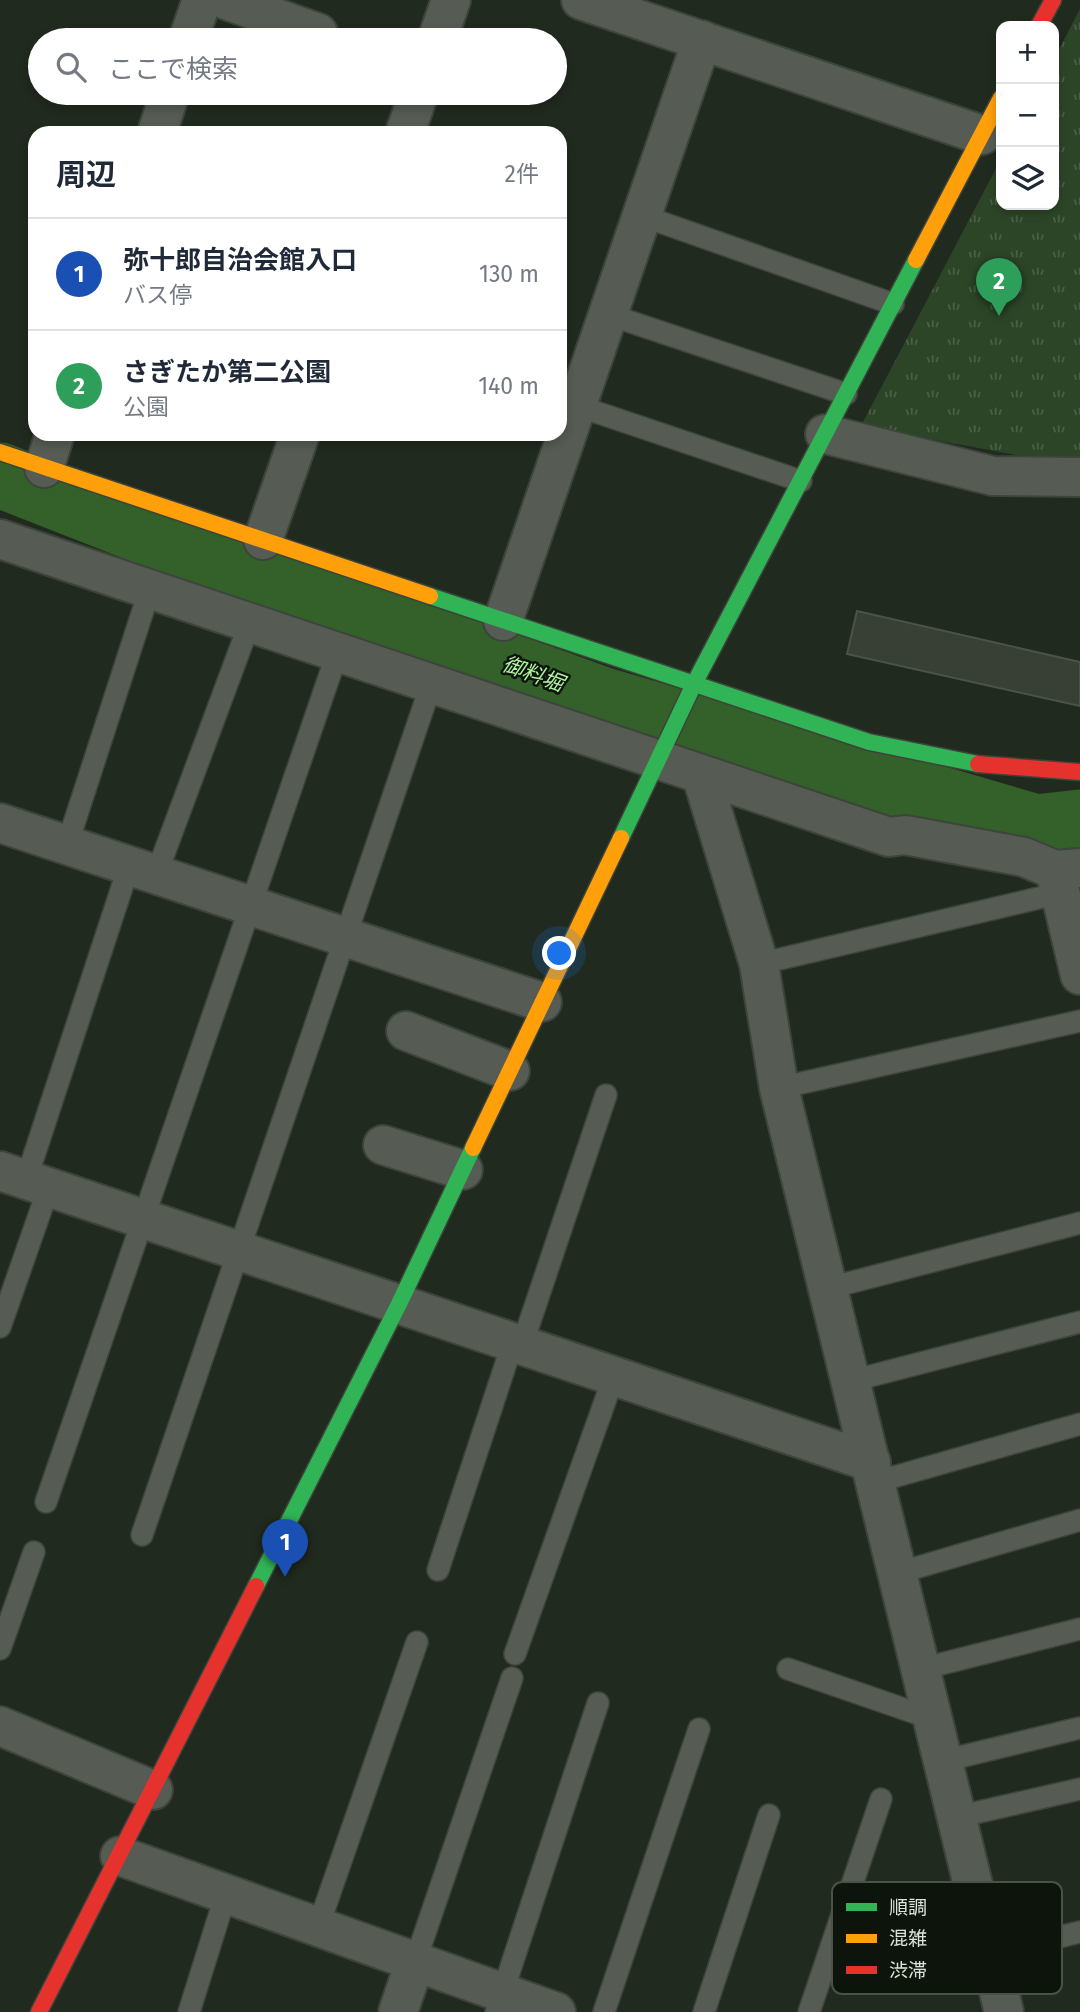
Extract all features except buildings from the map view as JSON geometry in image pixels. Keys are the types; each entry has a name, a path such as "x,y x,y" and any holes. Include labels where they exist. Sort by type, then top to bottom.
{"street":[{"path":"192,28 202,0"},
{"path":"226,0 304,28"},
{"path":"441,28 451,0"},
{"path":"581,0 982,135"},
{"path":"1042,21 1053,0"},
{"path":"567,438 702,40"},
{"path":"407,126 415,105"},
{"path":"40,2012 399,1304 694,684 996,108"},
{"path":"825,434 993,476 1080,477"},
{"path":"263,540 298,441"},
{"path":"503,621 566,441"},
{"path":"0,452 50,451 263,540 869,742 946,761 1023,771 1080,772"},
{"path":"0,539 149,592 431,685 661,753 702,777 889,837 905,835 1024,856 1065,877 1080,975"},
{"path":"702,777 759,964 779,1088 973,1882"},
{"path":"0,823 542,1002"},
{"path":"406,1031 510,1071"},
{"path":"383,1145 463,1170"},
{"path":"25,1179 614,1376 873,1472"},
{"path":"0,1727 153,1790"},
{"path":"120,1856 415,1962 499,2002 556,2012"},
{"path":"398,2012 415,1962"},
{"path":"1000,1994 1004,2012"}],"lane":[{"path":"643,216 893,304"},
{"path":"607,314 846,394"},
{"path":"578,406 801,481"},
{"path":"67,845 149,592"},
{"path":"0,1327 25,1179 142,870 249,625"},
{"path":"46,1502 337,654"},
{"path":"142,1535 431,685"},
{"path":"759,964 1065,877"},
{"path":"779,1088 1080,1021"},
{"path":"438,1570 606,1095"},
{"path":"829,1287 1080,1223"},
{"path":"851,1381 1080,1322"},
{"path":"515,1654 614,1376"},
{"path":"873,1472 1080,1424"},
{"path":"898,1573 1080,1520"},
{"path":"0,1649 34,1552"},
{"path":"921,1669 1080,1629"},
{"path":"318,1927 417,1642"},
{"path":"788,1669 933,1719"},
{"path":"415,1962 512,1678"},
{"path":"499,2002 598,1703"},
{"path":"604,2012 699,1728"},
{"path":"943,1761 1080,1728"},
{"path":"957,1817 1080,1788"},
{"path":"853,1882 881,1799"},
{"path":"704,2012 769,1815"},
{"path":"189,2012 226,1894"},
{"path":"1062,1936 1080,1932"},
{"path":"809,2012 832,1944"}],"green space":[{"path":"1080,9 1080,458 1016,455 861,426 996,169 996,210 1059,210 1059,49"}],"waterway":[{"name":"御料堀","path":"0,475 206,556 604,700 1036,827 1080,822"}],"traffic: fast":[{"path":"621,838 694,684 916,260"},
{"path":"430,596 869,742 978,764"},
{"path":"256,1586 399,1304 473,1148"}],"traffic: slow":[{"path":"916,260 996,108"},
{"path":"0,452 430,596"},
{"path":"473,1148 621,838"}],"traffic: jam":[{"path":"1042,21 1053,0"},
{"path":"978,764 1080,772"},
{"path":"39,2012 256,1586"}],"place":[{"name":"さぎたか第二公園","path":"999,316"},
{"name":"弥十郎自治会館入口","path":"285,1577"}]}
